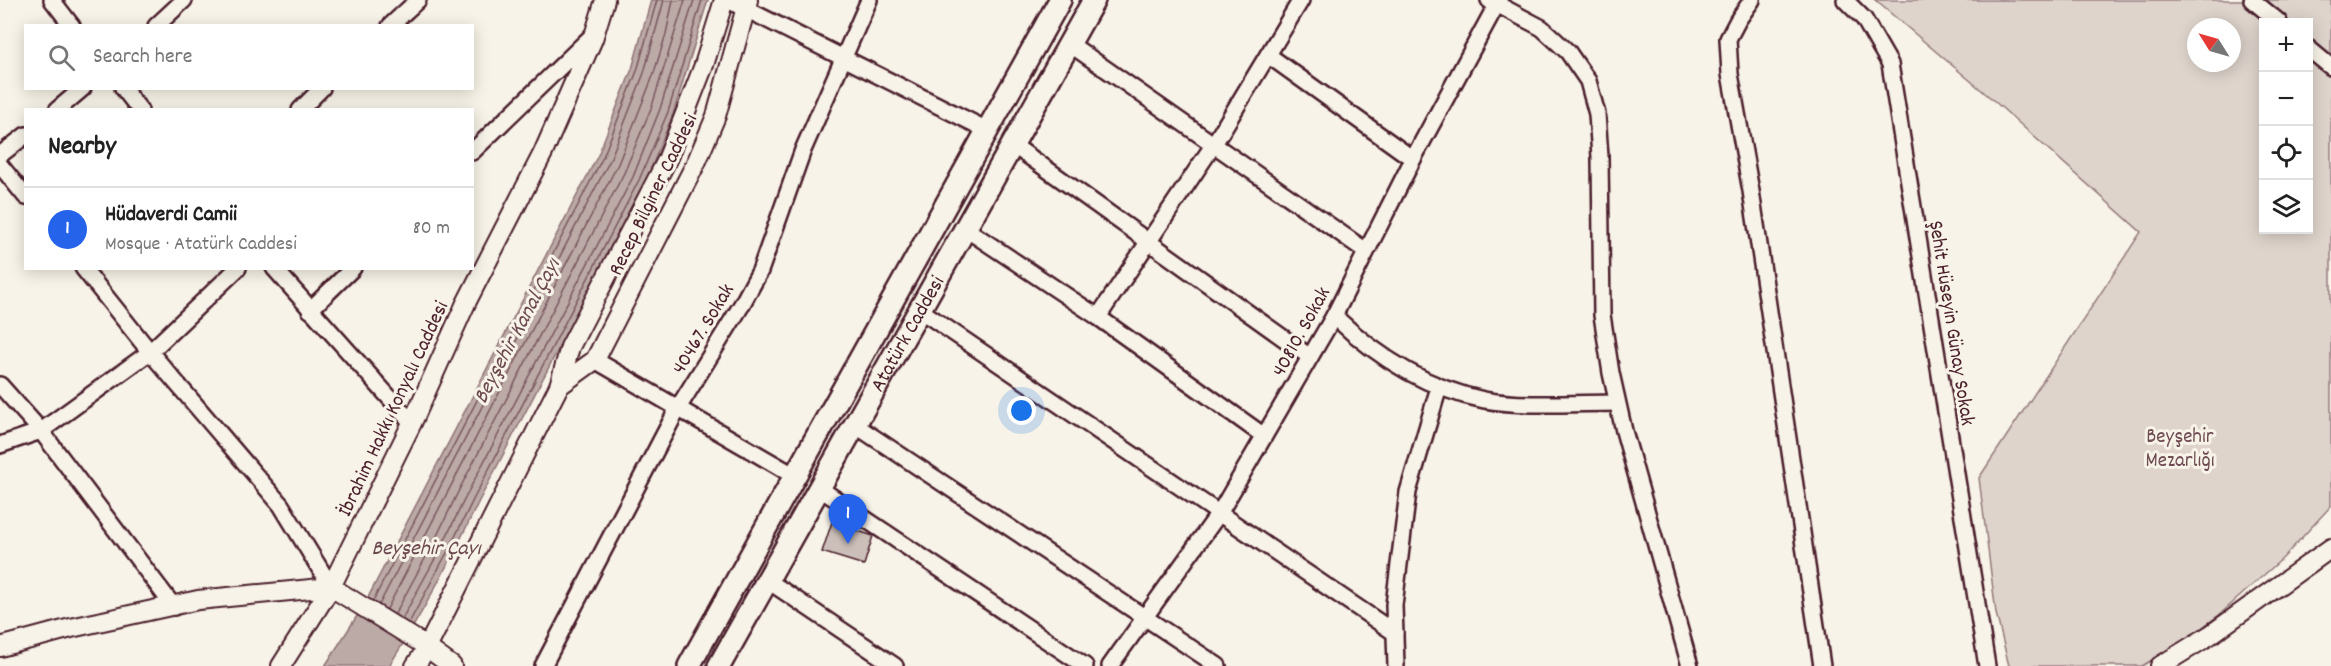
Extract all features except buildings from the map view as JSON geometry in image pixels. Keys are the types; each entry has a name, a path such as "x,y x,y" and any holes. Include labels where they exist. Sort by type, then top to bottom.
{"main road":[{"name":"Atatürk Caddesi","path":"689,666 1060,0"},
{"name":"Atatürk Caddesi","path":"720,666 1094,0"}],"street":[{"path":"52,0 70,24"},
{"path":"158,24 184,0"},
{"path":"392,24 418,0"},
{"name":"İbrahim Hakkı Konyalı Caddesi","path":"281,666 332,587 412,423 466,303 543,153 596,32 605,0"},
{"path":"726,0 747,4 844,58 987,130"},
{"name":"Recep Bilginer Caddesi","path":"415,666 423,644 559,386 570,347 667,160 704,65 726,0"},
{"name":"40467. Sokak","path":"543,666 678,408 760,271 803,150 869,0"},
{"path":"1098,317 1214,144 1300,0"},
{"path":"1752,0 1728,39 1730,74 1753,203 1822,666"},
{"name":"Şehit Hüseyin Günay Sokak","path":"1845,0 1864,19 1890,64 1987,666"},
{"path":"2252,0 2274,18"},
{"path":"1495,2 1542,28 1568,52 1588,81 1597,114 1600,157 1602,315 1617,403 1690,666"},
{"name":"40810. Sokak","path":"1110,666 1220,512 1334,316 1495,2"},
{"name":"Recep Bilginer Caddesi","path":"559,386 595,360 696,163 729,76 747,4"},
{"path":"474,150 596,32"},
{"path":"1070,44 1366,251"},
{"path":"2313,52 2331,67"},
{"path":"1268,55 1413,159"},
{"path":"59,108 81,90"},
{"path":"125,90 138,108"},
{"path":"302,108 320,90"},
{"path":"0,155 24,137"},
{"path":"1013,145 1310,357"},
{"path":"0,165 24,195"},
{"path":"966,229 1098,317 1264,436"},
{"path":"85,270 150,352 281,505 332,587 423,644 452,666"},
{"path":"0,445 41,431 150,352 236,270"},
{"path":"276,270 412,423"},
{"path":"310,310 351,270"},
{"path":"920,310 1395,633"},
{"path":"1334,316 1360,341 1390,363 1438,387 1485,400 1617,403"},
{"path":"595,360 795,476"},
{"path":"0,385 41,431 174,607"},
{"path":"1396,666 1394,605 1408,492 1438,387"},
{"path":"855,425 1218,666"},
{"path":"819,488 1085,666"},
{"path":"2160,666 2210,635 2331,548"},
{"path":"767,580 895,666"},
{"path":"0,646 198,600 332,587"}],"green space":[{"name":"Beyşehir Mezarlığı","path":"1875,0 2331,0 2331,506 2283,558 2219,615 2185,640 2142,666 2009,666 1996,613 1979,478 2141,232 1992,99"}],"water":[{"name":"Beyşehir Çayı","path":"651,0 708,0 673,114 645,183 448,564 389,666 325,666 364,605 598,155 632,69"}],"place":[{"name":"Hüdaverdi Camii","path":"848,544"}],"water label":[{"name":"Beyşehir Kanal Çayı","path":"515,330"}]}
